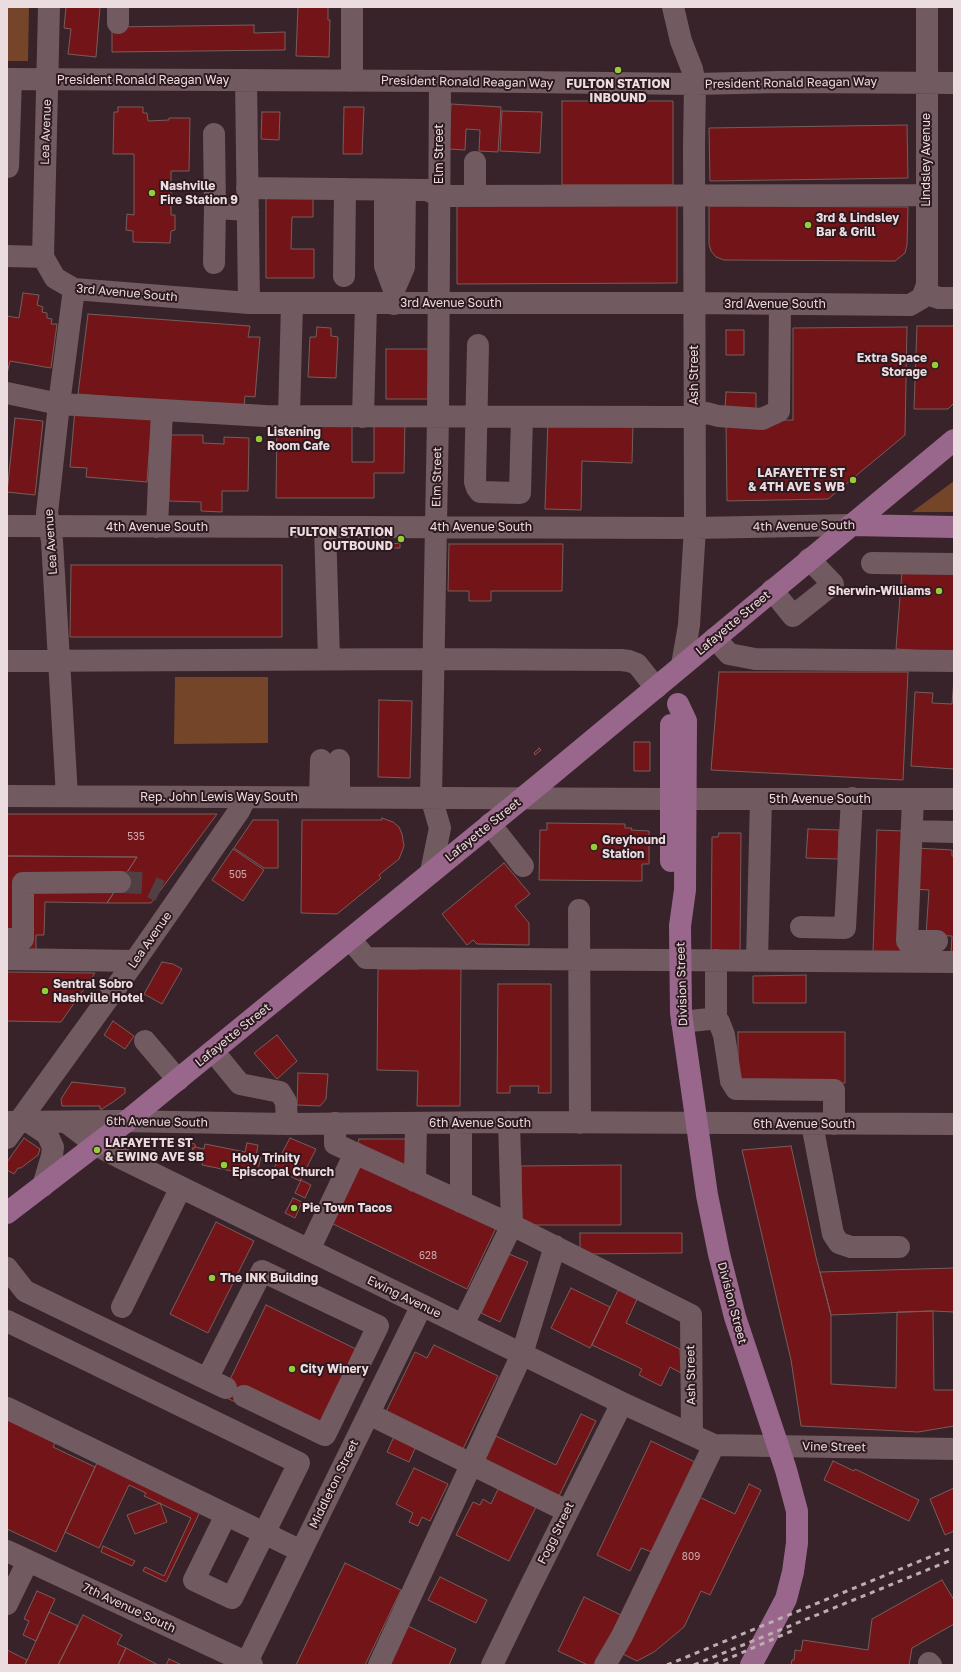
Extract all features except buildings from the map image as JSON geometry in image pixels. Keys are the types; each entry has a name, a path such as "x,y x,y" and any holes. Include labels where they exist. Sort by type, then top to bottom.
{"main road":[{"name":"Lafayette Street","path":"7,1213 178,1080 656,688 809,559 954,440"},
{"name":"4th Avenue South","path":"851,525 954,527"},
{"name":"Division Street","path":"682,666 678,704 686,720 678,799 685,890 680,926 682,1022 707,1195 726,1285 735,1317 786,1470 797,1511 797,1543 793,1572 786,1599 750,1665"}],"street":[{"name":"Lea Avenue","path":"43,257 49,7"},
{"path":"352,7 352,81"},
{"name":"Ash Street","path":"673,7 696,84 694,195 695,528 689,625 682,666"},
{"name":"Lindsley Avenue","path":"917,299 926,284 927,7"},
{"name":"President Ronald Reagan Way","path":"9,79 696,84 954,83"},
{"path":"8,167 9,79"},
{"path":"246,80 249,303"},
{"name":"Elm Street","path":"431,872 440,828 431,797 438,417 440,81"},
{"path":"214,134 214,263"},
{"path":"475,162 475,196"},
{"path":"248,188 427,190 439,196 926,195"},
{"path":"344,276 345,189"},
{"path":"394,297 385,266 395,190"},
{"path":"215,208 248,210"},
{"path":"7,256 43,257"},
{"name":"3rd Avenue South","path":"43,257 55,278 74,289 249,303 366,304 394,297 438,303 780,304 954,298"},
{"name":"Lea Avenue","path":"67,796 52,541 47,513 74,289"},
{"path":"289,416 292,303"},
{"path":"363,417 366,304"},
{"path":"7,393 59,404 289,416 694,417 707,413 718,416 762,419 779,411 780,304"},
{"path":"478,345 475,417 475,482 480,492 520,493"},
{"path":"157,527 162,410"},
{"path":"520,527 522,417"},
{"name":"4th Avenue South","path":"7,526 695,528 851,525"},
{"path":"325,526 329,659"},
{"path":"772,590 793,616 833,584 809,559"},
{"path":"872,563 954,564"},
{"path":"715,638 729,654 755,659 954,661"},
{"path":"7,661 434,659 629,661 637,664 656,688"},
{"path":"329,797 330,760"},
{"name":"Rep. John Lewis Way South","path":"7,796 431,797"},
{"name":"Lea Avenue","path":"16,1126 135,961 168,896 239,811 246,797"},
{"name":"5th Avenue South","path":"431,797 556,799 954,799"},
{"path":"801,927 845,928 852,798"},
{"path":"757,960 762,799"},
{"path":"913,799 907,941 937,941"},
{"path":"490,824 523,866"},
{"path":"912,831 954,832"},
{"path":"7,939 22,939 23,883 120,882"},
{"path":"579,910 580,1123"},
{"path":"350,939 366,958 954,962"},
{"path":"7,959 135,961"},
{"path":"716,960 716,1019 724,1035 731,1081 736,1089 834,1090 834,1124"},
{"path":"682,1022 716,1019"},
{"path":"145,1041 178,1080"},
{"path":"213,1051 240,1084 280,1092 286,1102 287,1124"},
{"name":"6th Avenue South","path":"16,1126 66,1122 127,1121 287,1124 510,1122 954,1124"},
{"name":"Ewing Avenue","path":"66,1122 96,1145 622,1403 714,1445"},
{"path":"463,1325 512,1225 510,1122"},
{"path":"335,1123 335,1144 512,1225 554,1246 522,1354 379,1665"},
{"path":"415,1181 416,1123"},
{"path":"461,1123 461,1202"},
{"path":"812,1124 833,1234 839,1243 851,1247 899,1247"},
{"path":"16,1126 47,1134 53,1146 52,1156 43,1186"},
{"path":"309,1250 356,1153"},
{"path":"122,1308 181,1187"},
{"name":"Ash Street","path":"554,1246 691,1315 692,1435"},
{"path":"7,1268 25,1291 226,1388 325,1435 378,1326 262,1271 226,1388"},
{"name":"Middleton Street","path":"249,1664 301,1551 422,1305"},
{"path":"7,1321 299,1463 232,1598 194,1580 226,1515"},
{"name":"Fogg Street","path":"492,1665 567,1511 622,1403"},
{"path":"7,1408 301,1551"},
{"path":"368,1414 567,1511"},
{"path":"605,1665 622,1636 714,1445"},
{"name":"Vine Street","path":"714,1445 954,1449"},
{"name":"7th Avenue South","path":"7,1551 249,1664"},
{"path":"7,1604 28,1561"}],"shaded area":[{"path":"7,7 29,7 28,61 7,61"},
{"path":"954,481 954,512 912,512"},
{"path":"175,677 268,677 268,743 174,744"}],"tunnel":[{"path":"120,882 143,883 160,891"}],"railway":[{"path":"667,1665 954,1547"},
{"path":"694,1665 954,1559"},
{"path":"714,1665 794,1630"}],"place":[{"name":"FULTON STATION INBOUND","path":"618,70"},
{"name":"Nashville Fire Station 9","path":"152,193"},
{"name":"3rd & Lindsley Bar & Grill","path":"808,225"},
{"name":"Extra Space Storage","path":"935,365"},
{"name":"Listening Room Cafe","path":"259,439"},
{"name":"LAFAYETTE ST & 4TH AVE S WB","path":"853,480"},
{"name":"FULTON STATION OUTBOUND","path":"401,539"},
{"name":"Sherwin-Williams","path":"939,591"},
{"name":"Greyhound Station","path":"594,847"},
{"name":"Sentral Sobro Nashville Hotel","path":"45,991"},
{"name":"LAFAYETTE ST & EWING AVE SB","path":"97,1150"},
{"name":"Holy Trinity Episcopal Church","path":"224,1165"},
{"name":"Pie Town Tacos","path":"294,1208"},
{"name":"The INK Building","path":"212,1278"},
{"name":"City Winery","path":"292,1369"}]}
